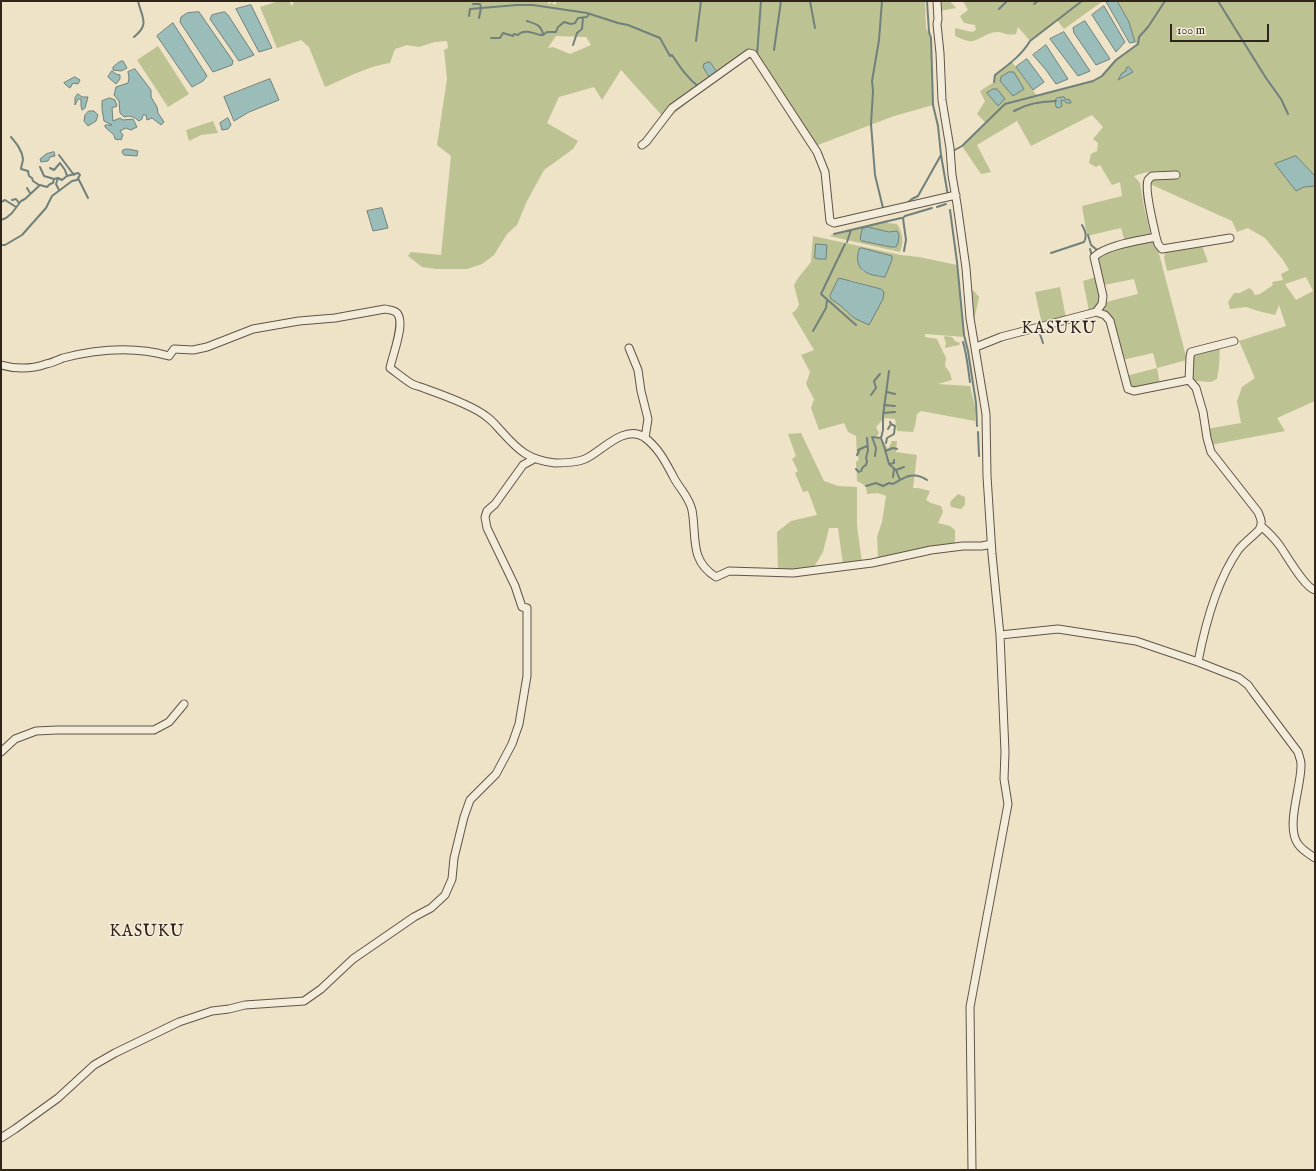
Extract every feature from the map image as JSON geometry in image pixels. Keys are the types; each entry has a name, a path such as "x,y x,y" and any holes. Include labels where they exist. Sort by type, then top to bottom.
{"street":[{"path":"937,1 941,92 966,268 970,318 986,414 987,476 991,544 1000,635 1004,779 1008,804 970,1007 972,1170"},
{"path":"642,145 646,142 672,108 749,53 753,54 817,152 824,172 830,221 834,224 956,195"},
{"path":"1176,175 1152,176 1148,181 1147,187 1149,202 1156,237 1158,244 1162,249 1230,238"},
{"path":"1096,312 1102,304 1103,296 1094,258 1098,253 1107,248 1156,237"},
{"path":"1,365 31,368 45,365 63,358 92,352 126,349 155,352 169,356 174,349 193,350 207,348 254,330 299,321 329,319 385,309 392,310 396,312 398,316 400,327 396,349 391,360 390,368 412,384 475,409 487,416 517,448 534,459 560,463 580,461 592,455 607,444 625,435 640,435 645,438 662,455 674,479 689,501 692,510 697,556 707,572 716,577 729,571 793,573 872,563 931,550 991,544"},
{"path":"976,347 1001,337 1096,312 1105,315 1110,321 1128,389 1134,391 1189,380"},
{"path":"1198,662 1208,616 1221,583 1231,562 1240,549 1261,526 1262,519 1217,462 1211,452 1203,412 1196,388 1189,380 1191,352 1234,341"},
{"path":"629,348 638,370 641,391 648,419 645,438"},
{"path":"517,448 523,465"},
{"path":"1,1138 58,1098 94,1065 115,1053 179,1022 212,1011 245,1005 304,1001 321,989 353,959 414,917 431,908 445,895 452,879 457,844 470,800 496,774 512,744 519,724 527,676 527,608 522,607 515,586 487,528 485,517 487,511 495,504 523,465 534,459"},
{"path":"1261,526 1281,547 1306,585 1312,590 1315,590"},
{"path":"1000,635 1058,629 1136,642 1198,662 1239,678 1248,686 1298,752 1301,763 1294,814 1294,834 1297,843 1302,849 1315,858"},
{"path":"1,752 15,739 36,731 154,730 169,722 184,704"}],"green space":[{"path":"279,1 289,1 292,6 294,1 547,1 549,4 552,1 553,4 556,4 556,1 925,1 926,28 931,38 933,105 894,116 810,148 757,63 750,59 745,59 714,81 666,120 621,70 602,100 594,87 559,97 547,123 578,141 573,149 544,170 527,201 517,225 507,234 494,255 482,264 467,269 436,269 422,267 408,256 411,252 441,255 451,156 437,145 447,79 444,50 448,48 447,41 435,42 419,47 407,45 395,49 390,63 365,70 325,87 309,47 301,40 277,48 260,7","holes":["556,36 586,37 591,45 570,54 553,47 548,48"]},
{"path":"934,1 950,1 956,8 934,12"},
{"path":"963,1 1103,1 1064,29 1057,20 1030,41 1018,27 1016,34 1009,35 994,32 971,41 955,36 955,28 972,32 976,30 975,25 964,23 960,16 968,10"},
{"path":"1117,1 1315,1 1315,176 1296,156 1304,187 1315,186 1315,401 1277,418 1285,431 1210,445 1206,429 1241,423 1237,401 1242,387 1255,378 1239,341 1286,326 1279,305 1275,315 1246,307 1230,309 1228,302 1234,293 1240,293 1249,288 1255,295 1260,294 1273,285 1272,282 1283,280 1281,274 1289,270 1265,238 1248,228 1237,232 1232,221 1150,184 1155,178 1180,176 1175,173 1164,171 1134,176 1140,183 1151,236 1125,242 1121,228 1087,236 1082,206 1122,196 1120,182 1112,185 1100,165 1096,167 1089,163 1091,154 1097,151 1098,143 1093,139 1103,127 1092,115 1031,146 1017,121 977,145 991,172 981,174 962,146 986,123 977,114 985,101 980,91 994,82 995,75 1012,62 1037,96 1093,81 1102,76 1116,60 1137,44 1129,22","holes":["1306,277 1313,291 1296,300 1285,284"]},
{"path":"158,46 189,94 168,107 137,60"},
{"path":"213,121 218,133 201,135 189,141 186,130"},
{"path":"887,220 888,223 897,224 902,234 902,244 900,252 829,236","holes":["868,227 889,232 897,231 891,247 862,241"]},
{"path":"813,236 901,255 957,265 965,337 925,334 925,337 937,339 946,358 945,366 950,373 952,380 938,384 970,386 975,407 975,421 921,411 917,414 913,432 897,431 895,419 884,418 876,427 879,433 875,438 881,438 888,449 892,441 897,441 896,452 917,455 913,488 930,491 926,500 941,506 943,512 938,523 950,526 955,530 955,545 924,548 878,558 877,537 882,522 886,496 878,493 867,494 866,486 857,481 856,462 859,459 857,455 856,436 848,432 844,423 819,430 811,408 814,399 806,384 810,372 801,355 814,350 792,313 799,305 794,285 811,262","holes":["861,248 892,256 892,260 885,277 876,276 862,271","850,280 881,289 854,318 831,299"]},
{"path":"1152,240 1158,250 1187,360 1157,368 1153,353 1122,360 1113,320 1109,313 1100,311 1106,302 1138,294 1134,279 1104,285 1098,260 1100,255 1109,251"},
{"path":"1202,246 1208,262 1167,271 1164,257 1166,252"},
{"path":"1096,277 1101,298 1095,310 1089,311 1083,281"},
{"path":"965,287 974,291 979,297 974,321 969,332"},
{"path":"1060,287 1066,318 1042,324 1035,292"},
{"path":"945,336 952,337 955,341 960,343 959,345 945,348"},
{"path":"1220,346 1217,379 1211,382 1195,381 1192,378 1193,354"},
{"path":"1157,368 1160,384 1135,389 1129,386 1126,376"},
{"path":"801,433 824,481 838,486 857,487 857,526 862,562 843,565 838,528 829,528 823,552 815,565 815,568 793,571 778,570 777,532 791,521 817,515 808,491 803,492 795,473 798,471 792,459 796,456 788,434"},
{"path":"958,494 965,497 965,505 961,509 951,507 950,502"}],"water":[{"path":"1106,1 1117,1 1129,22 1135,42 1130,43"},
{"path":"251,5 272,48 259,52 236,9"},
{"path":"1104,6 1125,42 1116,52 1092,15"},
{"path":"199,12 233,61 232,65 213,72 180,22 181,17 187,13"},
{"path":"225,12 254,55 239,61 210,19 212,15"},
{"path":"1085,21 1110,59 1096,65 1074,33 1073,28"},
{"path":"173,23 207,76 203,81 192,87 157,36"},
{"path":"1064,32 1090,71 1078,76 1050,39"},
{"path":"1046,45 1068,79 1056,84 1033,55"},
{"path":"1027,59 1044,82 1033,90 1016,67"},
{"path":"123,61 127,68 121,71 113,70 113,67 119,62"},
{"path":"710,62 717,72 712,78 709,77 703,67 704,64"},
{"path":"1129,67 1133,72 1118,80 1122,73 1126,71 1126,68"},
{"path":"135,69 151,90 151,97 164,122 161,125 152,118 147,120 146,115 143,115 142,119 139,121 136,118 129,116 124,117 120,113 119,101 114,95 116,87 128,83 128,72"},
{"path":"112,71 120,75 120,79 116,84 108,77"},
{"path":"1009,72 1014,72 1024,89 1013,96 1000,81 1001,77"},
{"path":"75,77 80,80 78,84 73,83 70,88 64,83"},
{"path":"270,79 279,100 249,112 234,121 224,97"},
{"path":"993,89 997,89 1005,99 998,106 987,93"},
{"path":"78,94 82,97 88,97 85,108 82,110 81,99 78,99 75,105 75,98"},
{"path":"1064,97 1065,99 1070,100 1071,103 1066,103 1065,101 1061,100 1062,106 1059,108 1056,107 1055,100 1057,98"},
{"path":"110,98 115,100 117,106 112,108 113,121 120,118 123,120 133,119 137,127 131,130 126,128 120,131 123,135 121,140 115,139 114,135 105,127 105,125 112,125 104,121 102,101"},
{"path":"89,111 94,111 98,115 96,121 88,126 84,121 85,115"},
{"path":"228,118 231,125 228,129 222,130 220,123"},
{"path":"128,149 138,151 137,156 124,155 122,152 123,150"},
{"path":"54,152 55,156 50,157 48,161 41,162 40,159 46,154"},
{"path":"1296,156 1315,176 1315,186 1304,187 1296,191 1275,164"},
{"path":"382,208 388,228 373,231 367,211"},
{"path":"868,227 889,232 897,231 899,235 896,247 862,241 860,239 862,229"},
{"path":"816,244 827,245 826,259 815,258"},
{"path":"862,248 892,256 892,260 885,277 867,273 860,267 858,256 859,249"},
{"path":"839,278 881,289 884,292 883,299 869,325 854,318 831,299 830,296"}],"waterway":[{"path":"134,37 142,28 144,20 138,1"},
{"path":"696,41 701,1"},
{"path":"757,55 761,1"},
{"path":"774,50 781,1"},
{"path":"810,1 815,28"},
{"path":"882,1 879,40 872,81 873,91 871,124 875,175 883,208"},
{"path":"906,204 918,196 941,155 938,126 933,105 931,38 929,32 927,1"},
{"path":"999,9 1007,1"},
{"path":"1034,4 1038,1"},
{"path":"994,82 995,75 1010,64 1030,41 1082,1"},
{"path":"953,151 962,146 1005,104 1093,81 1102,76 1116,60 1138,44 1139,37 1148,27 1165,1"},
{"path":"1218,1 1266,78 1281,99 1288,114"},
{"path":"473,4 480,4 481,8 533,5 587,13 628,25 660,38 670,56 672,55 687,76 699,87"},
{"path":"469,16 470,9 481,8"},
{"path":"479,18 481,8"},
{"path":"491,38 500,38 503,33 513,36 514,34 518,35 523,32 540,35 547,32 556,32 558,27 564,22 571,24 575,23 578,18 587,17 589,14"},
{"path":"573,45 577,33 582,29 583,18"},
{"path":"527,21 538,25 543,34"},
{"path":"1014,111 1034,103 1056,101"},
{"path":"11,137 22,156 23,160 21,169 28,171 29,176 39,185"},
{"path":"59,155 74,175"},
{"path":"941,155 948,196"},
{"path":"50,168 54,170 60,163 67,176"},
{"path":"40,167 44,176 54,179"},
{"path":"1,220 12,213 21,201 40,185 47,187 53,183 54,179 58,178 62,180 67,176 78,173 80,175"},
{"path":"1,245 5,245 22,235 46,208 52,196 72,181 77,180 80,175"},
{"path":"58,178 56,184 59,190"},
{"path":"78,178 88,198"},
{"path":"27,188 30,193"},
{"path":"12,200 16,199 19,203"},
{"path":"1,202 5,200 16,207"},
{"path":"937,207 946,204"},
{"path":"834,234 903,218 905,216 932,208"},
{"path":"950,210 964,335 976,403 977,426"},
{"path":"903,218 906,240 904,251"},
{"path":"1051,253 1084,242 1085,234 1082,225"},
{"path":"847,242 851,230"},
{"path":"1088,235 1091,245 1097,250 1100,249"},
{"path":"845,244 821,294 856,325"},
{"path":"1090,249 1092,256"},
{"path":"813,331 826,308 827,300"},
{"path":"1033,331 1040,334 1043,343"},
{"path":"963,342 970,382"},
{"path":"889,371 881,438 889,464 896,470 900,480"},
{"path":"871,395 876,388 874,381 880,374"},
{"path":"887,392 895,394"},
{"path":"884,405 895,406"},
{"path":"883,413 895,412"},
{"path":"888,429 891,424 890,422"},
{"path":"886,443 887,438 894,434 895,426 891,424"},
{"path":"978,432 979,456"},
{"path":"872,437 876,448 875,456"},
{"path":"872,437 881,438"},
{"path":"861,471 866,465 867,461 867,438"},
{"path":"857,455 858,450 867,446"},
{"path":"885,451 893,448 897,449"},
{"path":"890,464 894,463 894,460"},
{"path":"896,470 904,467"},
{"path":"856,469 859,472"},
{"path":"893,477 894,469"},
{"path":"866,486 876,483 883,486 889,483 893,484 906,477 914,475 927,480"}],"district":[{"name":"KASUKU","path":"1059,330"},
{"name":"KASUKU","path":"147,933"}]}
